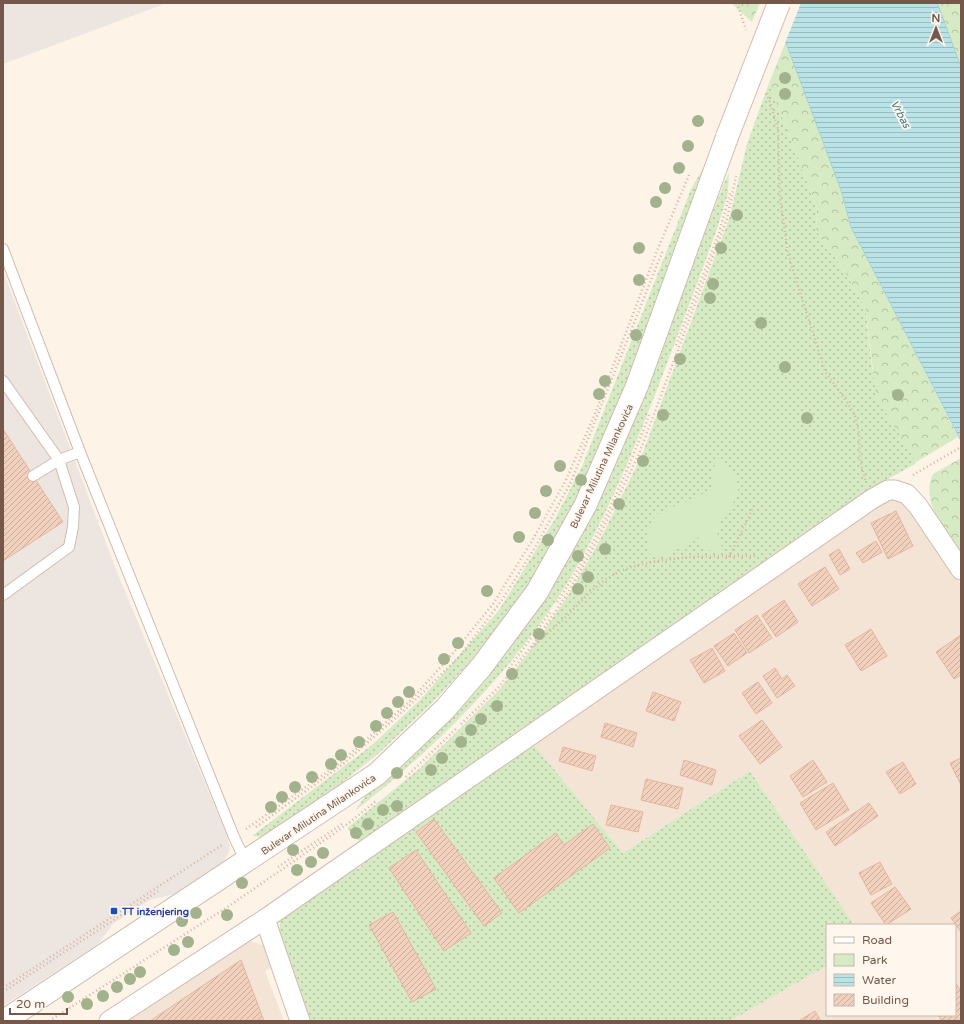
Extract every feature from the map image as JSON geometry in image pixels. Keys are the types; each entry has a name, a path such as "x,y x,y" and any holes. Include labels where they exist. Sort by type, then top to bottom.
{"street":[{"name":"Bulevar Milutina Milankovića","path":"4,1021 377,774 450,704 482,666 537,592 585,506 637,386 727,137 779,3"},
{"path":"109,1021 265,919 880,495 901,491 914,500 961,570"},
{"path":"265,919 300,1021"}],"lane":[{"path":"3,249 80,452 235,839 246,862"},
{"path":"3,381 59,460 74,507 73,527 69,547 3,595"},
{"path":"33,476 59,460 80,452"}],"path":[{"path":"736,3 749,37"},
{"path":"765,88 778,129 780,198 788,254 825,371 855,416 859,433 860,461 880,495"},
{"path":"491,689 457,725 400,780 418,768 498,688 526,653 568,593 594,546 639,454 727,219 736,170 726,212 719,233 615,499 566,588 529,643 500,678"},
{"path":"235,839 340,763 404,706 455,651 493,604 533,540 566,480 594,416 657,251 690,174"},
{"path":"3,988 235,839 342,765 408,707 460,656 497,607 536,546 571,482 664,246"},
{"path":"921,471 961,448"},
{"path":"729,557 754,506"},
{"path":"526,653 591,591 611,576 625,569 646,563 676,559 757,556"},
{"path":"277,867 334,830 378,796"},
{"path":"49,1021 229,906 349,823 378,800"},
{"path":"3,992 163,889"}],"shaded area":[{"path":"3,3 167,3 3,64"},
{"path":"3,271 117,572 227,836 230,849 224,862 175,894 150,900 113,924 98,944 3,1006"},
{"path":"901,497 961,585 961,1021 730,1021 825,967 826,1016 956,1016 956,924 853,924 750,771 623,853 530,740 880,498"},
{"path":"251,941 265,946 276,966 265,971 284,1021 120,1021 241,942"}],"green space":[{"path":"731,3 760,3 752,22"},
{"path":"937,3 961,3 961,67 940,10"},
{"path":"786,41 841,190 851,227 958,437 916,462 876,397 866,310 847,275 816,230 817,208 769,83"},
{"path":"769,83 817,208 816,230 847,275 866,310 872,368 916,462 915,464 888,479 362,844 347,828 419,769 499,690 535,644 569,594 600,540 642,455 729,219 747,144"},
{"path":"705,165 707,165 649,324 591,473 538,570 511,611 482,649 432,703 379,753 324,797 264,837 252,836 372,745 420,700 499,610 555,519 583,464 691,189"},
{"path":"729,173 728,193 717,229 658,387 604,516 563,590 542,622 519,652 468,709 414,762 355,811 371,788 581,536 607,485"},
{"path":"717,454 733,473 737,481 738,489 737,496 720,522 718,530 718,538 725,552 707,550 696,535 682,548 677,543 672,554 650,557 646,536 655,515 707,492 712,488 712,477"},
{"path":"961,458 961,553 948,536 936,516 930,495 930,484 933,474"},
{"path":"534,745 623,853 750,771 853,924 826,924 826,968 825,967 730,1021 311,1021 279,935 280,918 355,866 358,869 365,863 369,852"}],"water":[{"name":"Vrbas","path":"771,3 937,3 961,67 961,441 851,227 841,190"}],"pier":[{"path":"769,3 801,3 785,43"}],"building":[{"path":"3,429 63,522 3,561"},
{"path":"896,511 913,546 888,559 871,523"},
{"path":"876,541 882,552 863,563 856,553"},
{"path":"839,549 850,569 840,575 829,555"},
{"path":"825,567 839,589 812,606 798,584"},
{"path":"784,600 798,622 776,637 762,615"},
{"path":"757,615 772,638 749,653 735,630"},
{"path":"871,629 887,656 861,671 845,645"},
{"path":"734,633 747,653 728,666 714,646"},
{"path":"961,635 961,675 954,679 936,652"},
{"path":"712,648 725,671 704,683 690,660"},
{"path":"775,668 782,679 787,675 795,686 777,698 763,676"},
{"path":"758,682 772,703 756,714 742,693"},
{"path":"653,692 681,702 674,721 646,711"},
{"path":"762,720 782,747 760,764 739,736"},
{"path":"605,723 637,733 633,747 601,737"},
{"path":"563,747 596,756 592,771 559,761"},
{"path":"961,758 961,785 950,763"},
{"path":"684,760 716,770 712,785 680,775"},
{"path":"813,760 827,782 803,797 790,776"},
{"path":"903,762 916,784 900,794 886,772"},
{"path":"646,779 683,788 678,809 641,800"},
{"path":"833,783 849,810 816,830 800,803"},
{"path":"869,803 878,816 835,846 826,832"},
{"path":"611,805 643,812 638,832 606,825"},
{"path":"434,819 502,913 484,926 416,832"},
{"path":"593,824 610,848 519,913 494,878 556,833 564,845"},
{"path":"416,850 471,933 444,951 389,868"},
{"path":"880,862 892,884 871,895 859,873"},
{"path":"895,887 911,909 885,924 871,903"},
{"path":"961,911 961,932 956,924 951,918"},
{"path":"393,912 436,989 412,1002 369,925"},
{"path":"241,960 264,1021 150,1021"},
{"path":"956,984 961,991 961,1021 942,1021 939,1016 956,1016"},
{"path":"815,1011 821,1021 800,1020"}],"place":[{"name":"TT inženjering","path":"114,911"}]}
